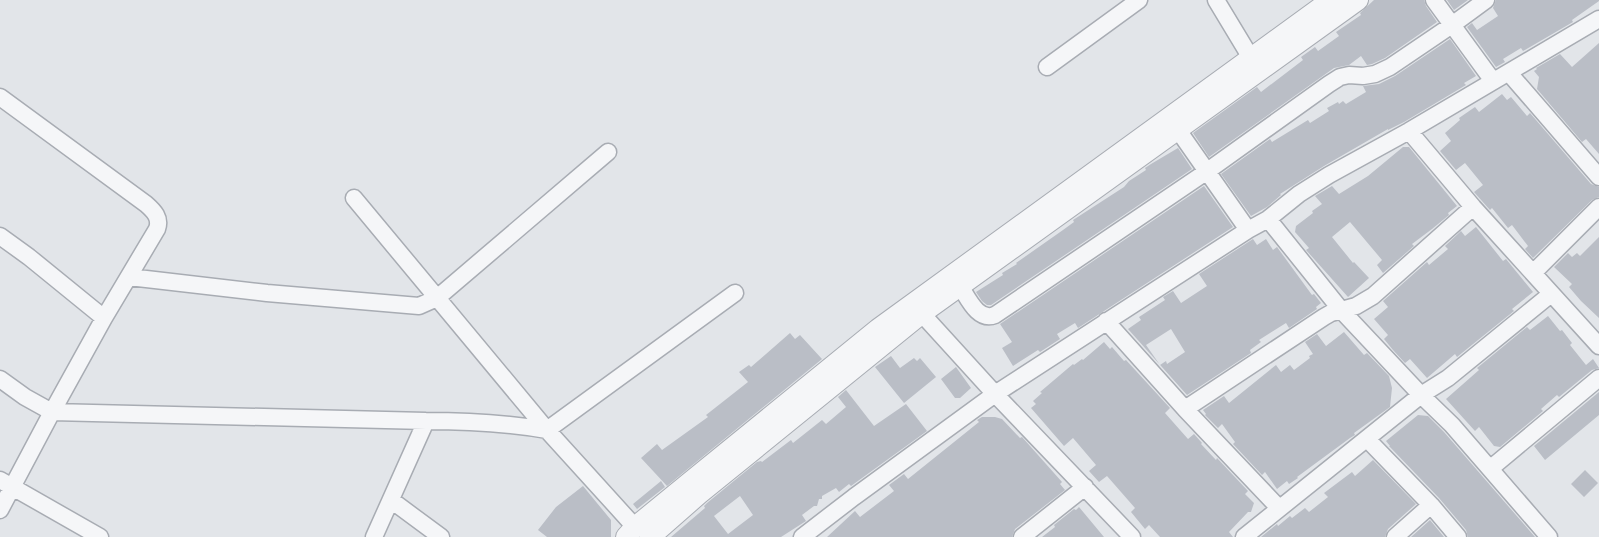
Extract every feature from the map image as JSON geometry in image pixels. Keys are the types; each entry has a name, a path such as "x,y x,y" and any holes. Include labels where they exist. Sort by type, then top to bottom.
{"street":[{"path":"1047,67 1139,0"},
{"path":"1216,0 1251,58"},
{"path":"354,198 547,430 637,534 699,494 917,309 1331,0"},
{"path":"917,309 960,286 1358,0"},
{"path":"1434,0 1493,81"},
{"path":"960,286 979,314 990,317 995,315 1206,172 1340,77 1363,76 1382,71 1486,0"},
{"path":"802,537 995,394 1268,219 1299,194 1599,19"},
{"path":"1509,73 1599,177"},
{"path":"0,97 153,210 159,223 52,412 6,484 0,510"},
{"path":"1178,130 1248,230"},
{"path":"1409,131 1473,207 1599,346"},
{"path":"129,277 267,293 419,306 437,298 608,152"},
{"path":"1185,410 1331,313 1356,306 1373,296 1473,207"},
{"path":"1533,273 1599,207"},
{"path":"1268,219 1341,310 1452,425 1549,537"},
{"path":"0,236 104,318"},
{"path":"0,378 25,397 52,412 468,421 518,424 547,430 735,293"},
{"path":"1244,537 1421,395 1448,378 1551,294"},
{"path":"917,309 1131,537"},
{"path":"1106,321 1185,410 1280,508"},
{"path":"1491,468 1599,378"},
{"path":"374,537 426,421"},
{"path":"1367,439 1431,505 1458,537"},
{"path":"6,484 100,537"},
{"path":"1023,537 1085,487"},
{"path":"391,500 441,537"},
{"path":"1395,537 1431,505"}],"building":[{"path":"1374,0 1424,0 1437,22 1385,58 1372,64 1367,65 1361,56 1349,65 1334,68 1209,157 1193,133 1257,87 1261,92 1303,60 1301,57 1315,47 1318,51 1339,36 1336,32 1361,15 1360,13"},
{"path":"1447,0 1468,0 1454,10"},
{"path":"1496,0 1599,1 1572,20 1573,22 1523,51 1521,48 1503,59 1505,62 1496,67 1467,27 1472,23 1477,30 1498,16 1493,8"},
{"path":"1450,39 1476,76 1464,83 1466,85 1324,166 1251,216 1221,174 1270,139 1272,142 1308,120 1310,123 1329,111 1327,108 1338,102 1339,104 1343,101 1346,104 1366,92 1363,86 1379,84 1395,76"},
{"path":"1599,43 1599,154 1586,139 1582,142 1537,89 1539,77 1534,71 1560,54 1572,67"},
{"path":"1502,94 1507,100 1511,97 1527,116 1530,113 1591,184 1599,187 1599,197 1592,200 1533,258 1525,249 1528,246 1512,225 1508,228 1492,208 1490,210 1474,192 1483,185 1465,163 1456,170 1440,151 1451,141 1445,133 1460,120 1459,118 1475,107 1479,112"},
{"path":"1403,147 1409,147 1457,206 1412,244 1414,246 1383,273 1377,265 1382,260 1350,222 1332,237 1353,263 1369,278 1348,297 1306,250 1309,248 1295,232 1296,226 1322,204 1315,196 1332,186 1339,194 1368,176"},
{"path":"1178,148 1192,169 991,305 982,301 976,292 1003,275 1002,273 1074,222 1073,220 1124,187 1146,170 1145,168"},
{"path":"1204,186 1233,227 1078,328 1075,323 1057,334 1060,339 1013,366 1002,348 1012,342 1000,324"},
{"path":"1476,227 1503,261 1506,259 1533,292 1512,309 1514,311 1457,357 1455,354 1427,378 1410,359 1405,363 1393,350 1384,339 1388,335 1374,319 1388,307 1383,301 1427,262 1429,265 1448,249 1445,246 1461,231 1465,236"},
{"path":"1599,237 1599,318 1569,287 1572,284 1554,267 1568,253 1572,257 1577,253 1580,256"},
{"path":"1253,239 1257,245 1266,239 1273,250 1277,247 1312,295 1314,294 1321,303 1316,307 1317,309 1289,328 1286,323 1259,340 1261,342 1250,350 1251,353 1187,395 1160,365 1166,361 1167,364 1185,352 1171,329 1146,345 1159,364 1128,329 1141,320 1139,317 1165,300 1163,297 1173,291 1181,303 1207,286 1199,274"},
{"path":"1548,316 1560,331 1562,330 1572,343 1570,345 1586,365 1593,359 1599,368 1592,370 1559,397 1557,395 1541,409 1543,411 1500,447 1494,446 1479,427 1475,431 1446,399 1479,370 1477,368 1527,327 1530,330"},
{"path":"1344,332 1364,355 1367,353 1389,376 1392,388 1390,407 1298,478 1289,484 1287,481 1277,489 1265,472 1262,475 1233,444 1235,442 1222,424 1218,428 1203,410 1224,396 1229,403 1276,365 1281,372 1290,365 1294,370 1313,354 1305,342 1317,334 1326,346"},
{"path":"790,333 795,339 800,335 822,359 667,486 641,458 657,444 662,450 708,417 706,415 748,382 739,372 749,365 751,367"},
{"path":"1104,342 1110,349 1112,347 1124,361 1126,360 1170,408 1165,413 1188,439 1194,434 1216,460 1217,458 1248,491 1245,494 1254,503 1251,512 1248,512 1229,532 1233,537 1160,537 1149,525 1145,529 1131,512 1135,508 1107,476 1099,482 1089,471 1096,465 1073,438 1064,446 1031,408 1036,404 1033,401 1042,393 1040,392"},
{"path":"891,356 900,368 914,358 917,361 920,358 936,377 904,403 875,367"},
{"path":"956,367 971,388 960,398 955,398 941,379"},
{"path":"846,390 874,426 906,404 927,431 851,486 849,484 839,492 836,488 822,496 817,506 802,515 806,521 781,537 671,537 705,508 707,503 757,462 762,462 791,440 793,443 822,420 826,424 846,407 838,397","holes":["740,496 753,515 728,534 714,516"]},
{"path":"1599,392 1599,415 1545,460 1534,446"},
{"path":"1418,415 1428,416 1444,432 1535,537 1468,537 1466,530 1439,498 1386,441"},
{"path":"982,417 1002,419 1020,438 1022,437 1062,482 1060,484 1065,490 1015,529 1012,537 827,537 855,511 860,517 894,491 889,485 904,474 908,479 979,422 977,420"},
{"path":"1373,460 1416,504 1388,529 1385,537 1261,537 1277,524 1278,526 1305,508 1309,512 1328,497 1324,493 1352,472 1355,476"},
{"path":"1585,470 1598,483 1584,497 1571,484"},
{"path":"661,481 665,487 637,509 633,504"},
{"path":"583,486 611,520 611,537 547,537 538,530 556,507"},
{"path":"1079,507 1104,537 1042,537 1055,527 1054,525"},
{"path":"1430,520 1444,537 1411,537"}]}
